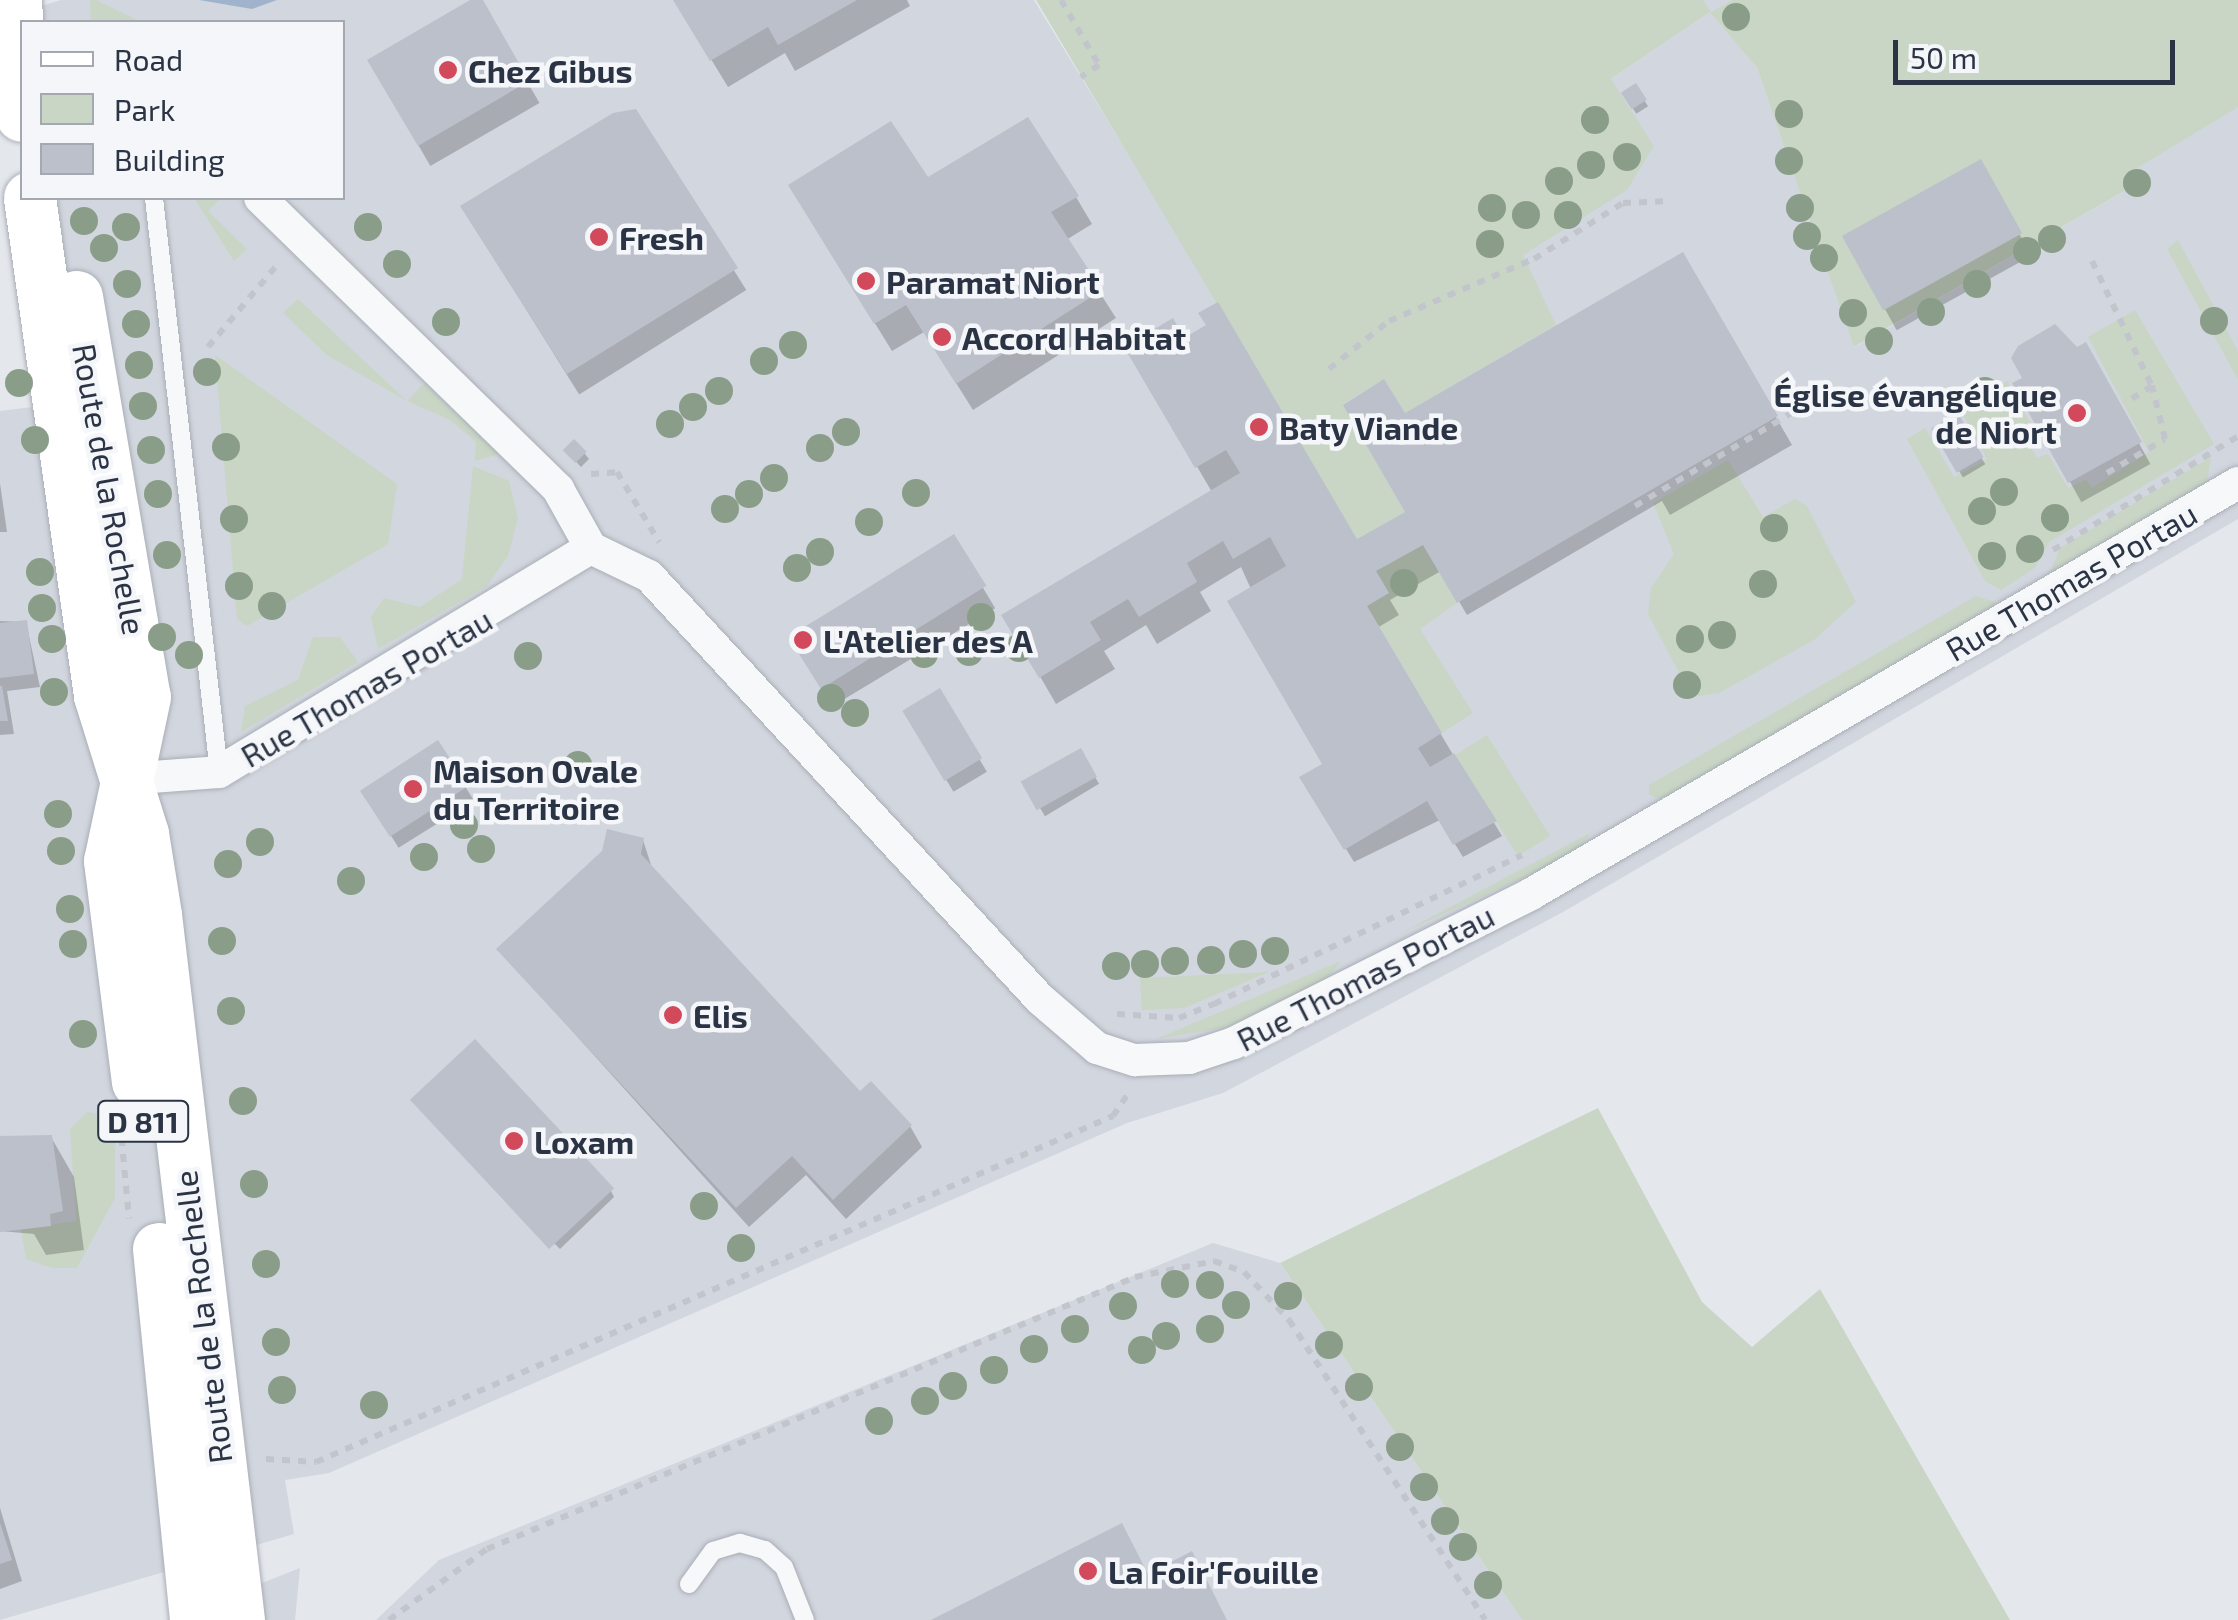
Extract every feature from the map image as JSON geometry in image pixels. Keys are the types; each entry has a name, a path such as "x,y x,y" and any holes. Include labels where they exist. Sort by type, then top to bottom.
{"main road":[{"path":"16,0 20,33"},
{"name":"Route de la Rochelle","path":"30,200 100,696 156,915 240,1620"},
{"name":"Route de la Rochelle","path":"62,200 145,698 124,778 112,903 160,1258 196,1620"}],"street":[{"path":"262,200 558,489 591,548"},
{"name":"Rue Thomas Portau","path":"124,778 219,772 591,548 649,576 1072,1030 1114,1055 1161,1062 1234,1043 1531,894 2238,483"}],"lane":[{"path":"154,200 219,772"},
{"path":"690,1584 713,1551 740,1543 765,1550 784,1567 805,1620"}],"path":[{"path":"1062,0 1099,65 1081,77"},
{"path":"1329,369 1389,321 1534,259 1624,203 1670,202"},
{"path":"208,348 302,237"},
{"path":"2092,261 2152,386 2165,439 2107,473"},
{"path":"2126,402 2152,386"},
{"path":"1635,506 1817,398"},
{"path":"2048,557 2238,436"},
{"path":"1136,1018 1214,1004 1538,847"},
{"path":"255,1458 316,1462 1113,1116 1130,1083"},
{"path":"390,1620 487,1549 1136,1277 1214,1261 1244,1272 1289,1320 1485,1620"}],"shaded area":[{"path":"61,0 1034,0 1237,333 1710,12 1703,0 1732,0 1711,12 1757,68 1855,347 2135,185 2128,173 2238,106 2238,519 1563,912 1223,1093 1127,1123 329,1473 285,1480 294,1534 0,1620 0,411 57,404 39,200 345,200 345,20 21,20 17,13"},
{"path":"1213,1243 1280,1263 1522,1620 376,1620 439,1560"},
{"path":"300,1568 295,1620 169,1620"}],"green space":[{"path":"90,0 137,20 91,20"},
{"path":"1036,0 1703,0 1711,12 1732,0 2238,0 2238,107 2129,173 2133,186 1854,347 1757,68 1710,12 1611,79 1654,146 1627,190 1523,255 1556,325 1405,413 1384,379 1343,404 1405,512 1357,539"},
{"path":"195,200 219,200 208,211 247,249 234,261"},
{"path":"2178,240 2238,351 2238,380 2167,249"},
{"path":"298,299 407,401 327,355 283,313"},
{"path":"2135,310 2214,444 2049,542 2035,568 2001,590 1985,581 1907,439 1925,428 1954,477 1987,459 1960,409 2007,381 2038,437 2029,444 2037,458 2048,454 2068,488 2086,480 2092,488 2149,452 2088,337"},
{"path":"215,355 397,484 388,544 247,626 237,619"},
{"path":"424,383 499,454 475,461 476,442 450,420 407,401"},
{"path":"2211,457 2207,482 2049,575 2060,548"},
{"path":"1728,460 1763,517 1795,499 1807,506 1856,602 1814,640 1719,693 1692,697 1648,614 1651,588 1674,554 1653,503"},
{"path":"473,466 509,481 518,518 508,556 487,586 378,649 371,617 384,598 420,607 462,579"},
{"path":"1423,545 1457,603 1420,629 1473,713 1442,733 1367,606 1389,593 1376,571"},
{"path":"1976,596 2000,604 1663,800 1649,795 1649,785"},
{"path":"313,637 340,637 358,662 241,732 245,706 298,680"},
{"path":"1487,735 1550,836 1518,856 1455,755"},
{"path":"1590,833 1576,854 1401,933"},
{"path":"1341,961 1328,978 1228,1027 1156,1039"},
{"path":"1269,972 1184,1008 1142,1010 1140,978"},
{"path":"1598,1108 1702,1302 1752,1347 1820,1289 2010,1620 1522,1620 1280,1263"},
{"path":"87,1112 102,1114 115,1133 115,1198 77,1268 52,1268 26,1259 21,1229 76,1221 70,1129"}],"water":[{"path":"199,0 277,0 252,9"}],"building":[{"name":"Chez Gibus","path":"470,0 483,0 529,81 418,146 367,60"},
{"path":"673,0 857,0 778,45 768,27 710,61"},
{"path":"1636,83 1647,100 1632,110 1621,93"},
{"name":"Fresh","path":"636,109 738,268 567,374 460,206 613,113"},
{"path":"1028,117 1079,196 1051,212 1102,290 956,384 906,305 874,324 788,185 891,121 928,177"},
{"path":"1981,159 2022,233 1883,310 1842,236"},
{"path":"1683,252 1778,416 1457,603 1423,545 1376,571 1389,593 1367,606 1442,733 1418,748 1430,767 1454,753 1497,821 1453,845 1427,801 1344,850 1299,777 1322,764 1227,601 1286,566 1270,537 1233,559 1223,541 1187,563 1197,582 1139,617 1128,599 1090,622 1101,640 1039,678 1001,615 1240,473 1226,450 1195,468 1124,347 1173,318 1184,338 1206,325 1198,313 1218,302 1357,539 1405,512 1343,405 1384,379 1405,413"},
{"name":"Église évangélique de Niort","path":"2055,324 2077,347 2086,342 2142,442 2068,483 2012,383 2022,378 2011,358 2018,346"},
{"path":"1958,413 1984,457 1957,473 1931,428"},
{"path":"574,439 587,452 575,463 563,450"},
{"path":"954,534 986,586 821,689 789,637"},
{"path":"27,620 34,674 0,678 0,623"},
{"path":"2,686 8,721 0,721"},
{"path":"940,688 982,758 945,781 902,711"},
{"name":"Maison Ovale du Territoire","path":"438,740 468,786 390,837 360,791"},
{"path":"1081,748 1097,777 1037,810 1021,781"},
{"name":"Elis","path":"607,829 644,838 641,854 860,1091 871,1081 912,1125 833,1200 792,1156 736,1208 496,949 602,851"},
{"name":"Loxam","path":"475,1039 614,1188 549,1249 410,1100"},
{"path":"52,1135 63,1211 50,1214 51,1226 0,1232 0,1136"},
{"path":"0,1523 12,1560 0,1564"},
{"name":"La Foir'Fouille","path":"1122,1523 1148,1574 1192,1551 1227,1620 931,1620"}],"place":[{"name":"Chez Gibus","path":"448,70"},
{"name":"Fresh","path":"599,237"},
{"name":"Paramat Niort","path":"866,281"},
{"name":"Accord Habitat","path":"942,337"},
{"name":"Église évangélique de Niort","path":"2077,413"},
{"name":"Baty Viande","path":"1259,427"},
{"name":"L'Atelier des A","path":"803,640"},
{"name":"Maison Ovale du Territoire","path":"413,789"},
{"name":"Elis","path":"673,1015"},
{"name":"Loxam","path":"514,1141"},
{"name":"La Foir'Fouille","path":"1088,1571"}]}
